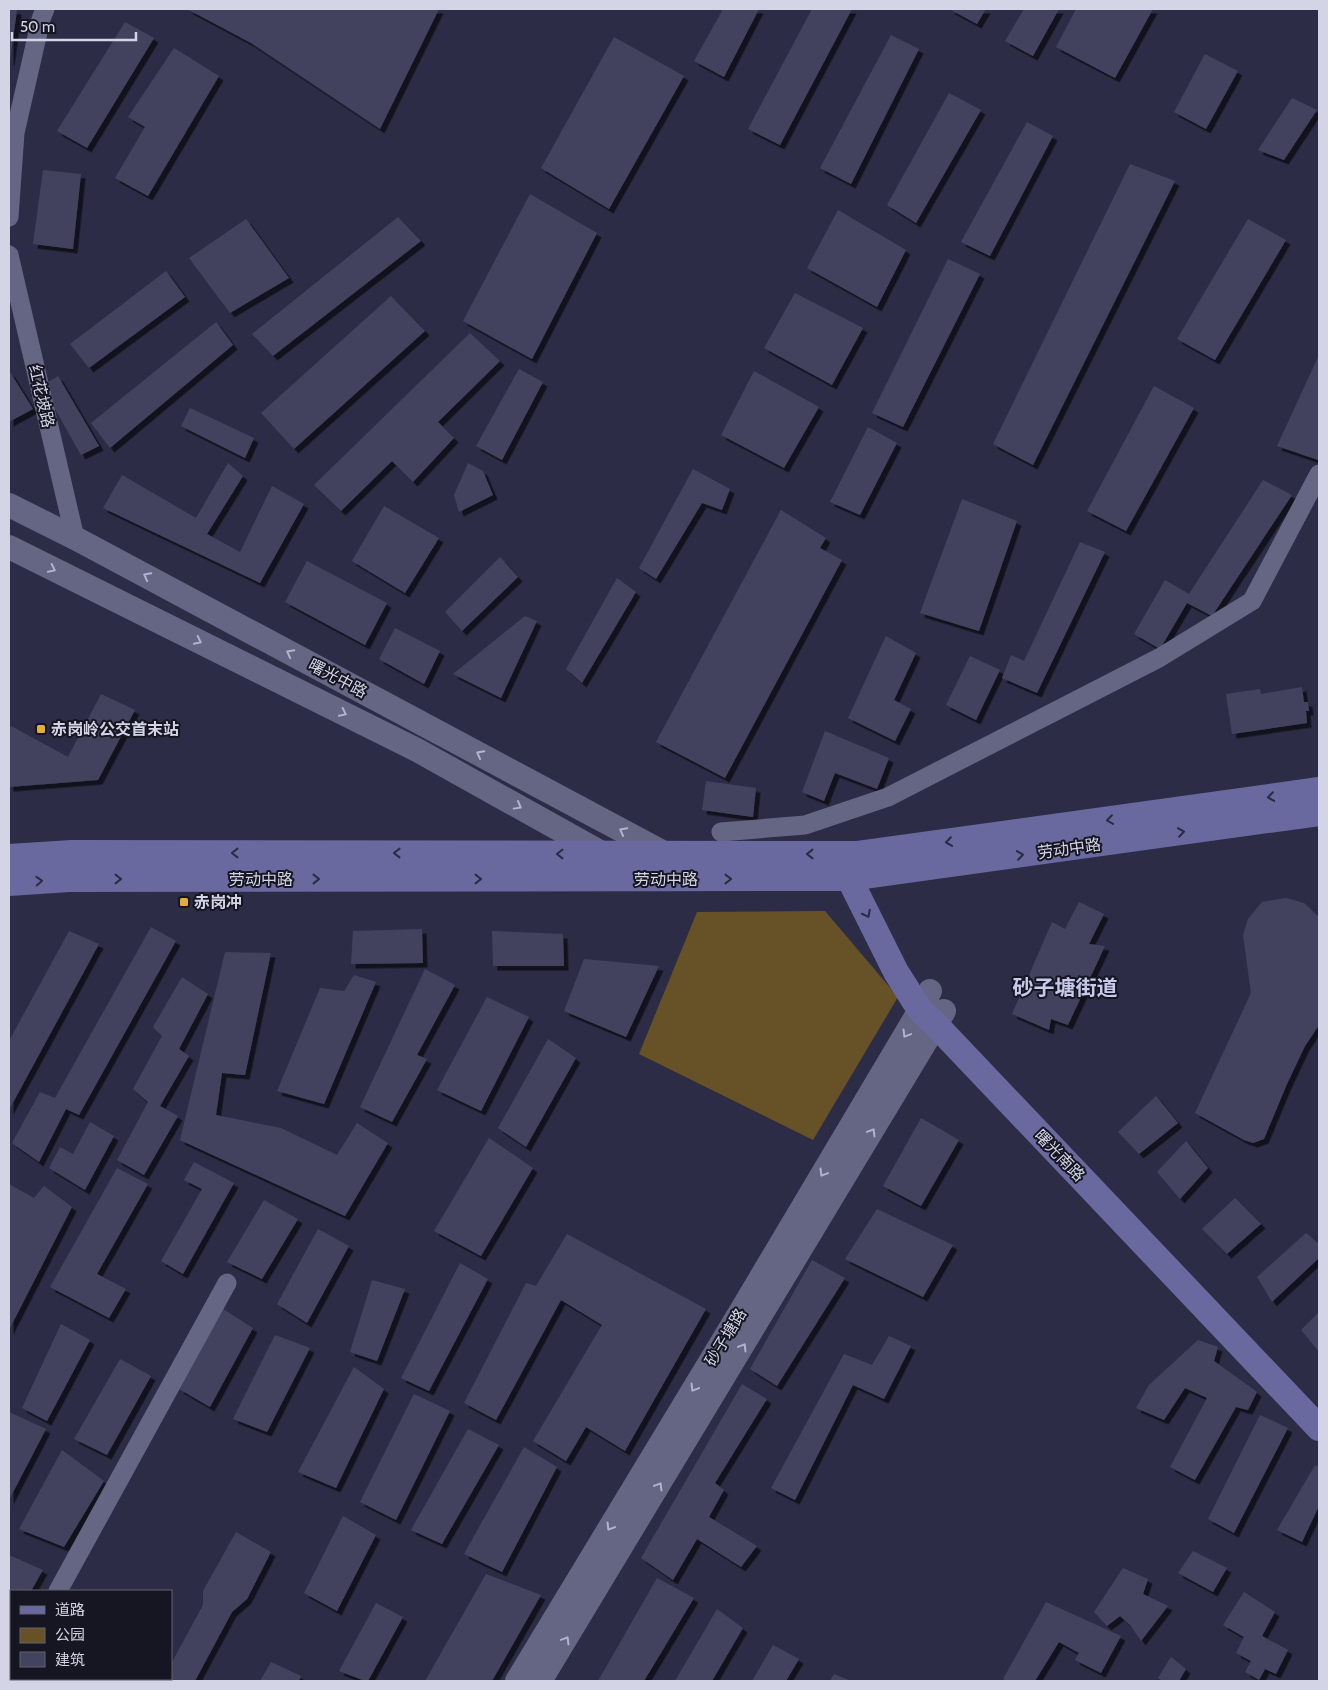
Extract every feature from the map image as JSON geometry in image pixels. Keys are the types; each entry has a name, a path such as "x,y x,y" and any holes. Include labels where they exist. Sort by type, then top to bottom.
{"main road":[{"name":"劳动中路","path":"9,856 72,853 666,854 853,866 1319,790"},
{"name":"劳动中路","path":"9,883 69,879 646,879 853,866 1319,813"},
{"name":"曙光南路","path":"853,866 896,972 1319,1406"},
{"name":"曙光南路","path":"933,1009 1319,1428"}],"street":[{"path":"9,217 16,133 42,19 46,9"},
{"name":"红花坡路","path":"9,255 75,538"},
{"path":"721,832 805,825 888,797 1159,658 1252,600 1319,474"},
{"name":"曙光中路","path":"9,505 75,538 666,854"},
{"name":"曙光中路","path":"9,547 417,750 646,879"},
{"name":"砂子塘路","path":"517,1681 736,1320 933,1009"},
{"name":"砂子塘路","path":"540,1681 933,1009"},
{"path":"59,1590 227,1283"}],"green space":[{"path":"825,911 898,997 813,1140 639,1054 697,912"}],"building":[{"path":"9,9 17,10 10,61 9,61"},
{"path":"187,9 439,9 380,129 251,43"},
{"path":"723,9 759,9 724,77 694,61"},
{"path":"812,9 852,9 780,145 748,129"},
{"path":"949,9 986,9 977,24"},
{"path":"1024,9 1059,9 1033,56 1005,41"},
{"path":"1076,9 1153,9 1115,78 1056,47"},
{"path":"125,22 154,38 87,148 57,131"},
{"path":"891,35 919,49 851,184 820,168"},
{"path":"614,37 684,76 609,209 541,168"},
{"path":"174,48 219,76 148,196 115,178 145,127 128,117"},
{"path":"1205,54 1238,71 1206,129 1174,112"},
{"path":"949,93 981,110 916,223 887,205"},
{"path":"1292,98 1317,110 1284,160 1258,150"},
{"path":"1027,122 1053,136 990,256 961,242"},
{"path":"1130,164 1175,181 1033,465 993,444"},
{"path":"43,170 81,174 73,249 33,244"},
{"path":"530,194 597,233 532,359 463,321"},
{"path":"838,210 906,250 877,307 807,268"},
{"path":"398,217 421,241 273,356 252,334"},
{"path":"246,219 289,278 230,313 189,258"},
{"path":"1248,219 1286,240 1215,360 1177,339"},
{"path":"948,259 980,274 903,427 872,413"},
{"path":"166,271 185,297 89,368 70,344"},
{"path":"795,293 863,328 832,385 764,348"},
{"path":"391,296 425,331 294,449 261,413"},
{"path":"216,322 233,345 110,448 91,423"},
{"path":"470,333 500,361 438,422 454,438 413,482 392,461 341,511 314,485"},
{"path":"1319,355 1319,458 1318,460 1277,446"},
{"path":"519,369 543,382 502,460 476,446"},
{"path":"754,371 819,407 784,468 721,435"},
{"path":"9,373 33,409 9,422"},
{"path":"58,376 99,446 81,455 42,386"},
{"path":"1154,386 1194,408 1126,531 1087,511"},
{"path":"190,408 254,438 245,458 181,426"},
{"path":"868,427 897,443 860,515 830,502"},
{"path":"228,463 243,476 207,534 240,552 272,486 304,504 260,583 103,508 122,475 196,518"},
{"path":"468,463 483,471 493,495 459,512 454,495"},
{"path":"693,469 730,489 722,510 702,503 656,579 639,568"},
{"path":"1263,480 1292,495 1212,616 1187,603 1160,649 1134,634 1165,580 1189,594"},
{"path":"962,499 1017,521 979,631 920,613"},
{"path":"384,506 439,538 405,593 352,561"},
{"path":"781,510 826,538 820,548 842,560 725,778 656,742"},
{"path":"1080,542 1105,552 1037,693 1002,678 1011,655 1024,661"},
{"path":"500,557 518,577 462,631 445,612"},
{"path":"307,561 387,603 365,645 285,602"},
{"path":"617,578 636,592 582,683 566,669"},
{"path":"525,616 537,621 501,698 453,674"},
{"path":"395,628 440,651 424,684 379,659"},
{"path":"886,636 916,653 894,700 911,709 895,741 848,718"},
{"path":"970,656 1000,670 976,720 946,705"},
{"path":"1302,687 1304,702 1308,702 1309,711 1306,711 1307,723 1232,734 1226,694 1260,689 1261,694"},
{"path":"101,694 135,710 98,780 9,787 9,730 11,726 68,757"},
{"path":"825,731 889,758 877,789 835,773 824,801 802,792"},
{"path":"706,781 756,788 753,817 702,810"},
{"path":"1286,898 1304,903 1319,917 1319,1025 1305,1046 1264,1139 1253,1143 1195,1113 1251,993 1243,935 1248,919 1262,902"},
{"path":"1079,902 1104,914 1089,944 1105,946 1068,1025 1051,1019 1049,1030 1012,1014 1052,922 1065,929"},
{"path":"151,927 176,941 79,1115 66,1109 39,1162 12,1143 40,1092 55,1098"},
{"path":"422,929 423,963 351,964 353,931"},
{"path":"69,931 99,944 9,1110 9,1041"},
{"path":"492,931 563,934 564,966 493,966"},
{"path":"225,952 271,953 245,1075 222,1073 216,1115 281,1128 337,1155 357,1123 388,1143 345,1216 180,1140"},
{"path":"584,959 659,966 626,1037 564,1011"},
{"path":"425,969 455,985 417,1055 427,1059 392,1122 360,1107"},
{"path":"354,975 376,982 324,1104 277,1091 320,988 344,991"},
{"path":"182,977 208,994 179,1049 189,1056 160,1106 178,1116 144,1175 117,1160 148,1102 133,1089 162,1036 153,1027"},
{"path":"487,997 529,1017 481,1111 437,1090"},
{"path":"548,1039 576,1058 526,1147 498,1128"},
{"path":"1156,1096 1178,1123 1139,1154 1118,1132"},
{"path":"921,1118 959,1140 921,1206 883,1186"},
{"path":"90,1122 114,1136 85,1190 49,1168 60,1147 73,1154"},
{"path":"489,1138 533,1168 481,1256 434,1231"},
{"path":"1186,1141 1208,1168 1180,1199 1157,1172"},
{"path":"194,1162 234,1183 183,1274 161,1261 202,1189 184,1180"},
{"path":"117,1168 148,1184 97,1274 126,1289 109,1318 50,1287"},
{"path":"9,1184 34,1198 44,1186 72,1207 9,1330"},
{"path":"1235,1198 1261,1224 1227,1254 1202,1229"},
{"path":"264,1200 298,1219 262,1279 227,1262"},
{"path":"877,1209 953,1245 923,1297 845,1259"},
{"path":"318,1229 349,1246 307,1323 277,1304"},
{"path":"1306,1233 1319,1244 1319,1258 1272,1302 1257,1277"},
{"path":"567,1234 706,1309 625,1451 586,1427 566,1461 533,1441 602,1325 561,1300 496,1420 464,1403 526,1283 536,1286"},
{"path":"812,1260 845,1278 777,1386 750,1369"},
{"path":"460,1263 488,1279 429,1391 401,1378"},
{"path":"372,1280 405,1289 377,1361 350,1352"},
{"path":"223,1309 253,1328 210,1407 179,1389"},
{"path":"1319,1312 1319,1352 1301,1330"},
{"path":"61,1324 90,1340 47,1421 22,1408"},
{"path":"275,1335 310,1348 267,1432 233,1419"},
{"path":"889,1336 911,1346 884,1399 853,1385 795,1500 771,1488 844,1354 872,1365"},
{"path":"1198,1340 1218,1347 1214,1361 1257,1392 1248,1410 1236,1407 1195,1480 1170,1467 1207,1398 1185,1388 1164,1420 1136,1408 1149,1385"},
{"path":"120,1359 151,1376 107,1455 74,1439"},
{"path":"354,1367 384,1389 336,1488 298,1472"},
{"path":"742,1384 767,1399 715,1483 724,1490 709,1517 757,1546 741,1567 697,1539 673,1580 641,1558"},
{"path":"414,1394 450,1411 396,1520 360,1502"},
{"path":"9,1412 46,1429 9,1500"},
{"path":"1260,1415 1288,1428 1234,1533 1208,1519"},
{"path":"468,1429 499,1445 442,1544 411,1530"},
{"path":"524,1447 557,1467 502,1572 464,1554"},
{"path":"62,1450 104,1481 64,1547 19,1529"},
{"path":"1315,1465 1319,1467 1319,1506 1302,1542 1277,1530"},
{"path":"343,1516 376,1535 337,1611 304,1593"},
{"path":"236,1532 271,1552 247,1599 232,1612 195,1681 162,1681 172,1680 172,1662 203,1605 203,1591"},
{"path":"1193,1551 1227,1568 1213,1592 1178,1573"},
{"path":"9,1555 43,1570 32,1590 10,1590 9,1629"},
{"path":"1123,1568 1148,1579 1143,1594 1168,1606 1141,1641 1131,1626 1120,1616 1107,1626 1094,1612"},
{"path":"486,1574 541,1595 492,1681 425,1681"},
{"path":"657,1578 694,1598 644,1681 598,1681"},
{"path":"1244,1592 1275,1612 1262,1636 1288,1650 1276,1674 1265,1669 1259,1680 1245,1672 1251,1661 1236,1653 1244,1637 1223,1625"},
{"path":"1046,1602 1121,1636 1101,1673 1075,1660 1079,1653 1059,1642 1035,1681 1006,1681 1003,1679"},
{"path":"376,1603 403,1617 368,1681 365,1681 339,1671"},
{"path":"717,1609 743,1628 712,1681 675,1681"},
{"path":"773,1645 799,1659 786,1681 752,1681"},
{"path":"1171,1657 1186,1669 1179,1681 1163,1681 1158,1678"},
{"path":"271,1662 301,1676 299,1681 260,1681"},
{"path":"834,1674 851,1681 830,1681"}],"place":[{"name":"赤岗岭公交首末站","path":"41,729"},
{"name":"赤岗冲","path":"184,902"}],"district":[{"name":"砂子塘街道","path":"1065,988"}]}
